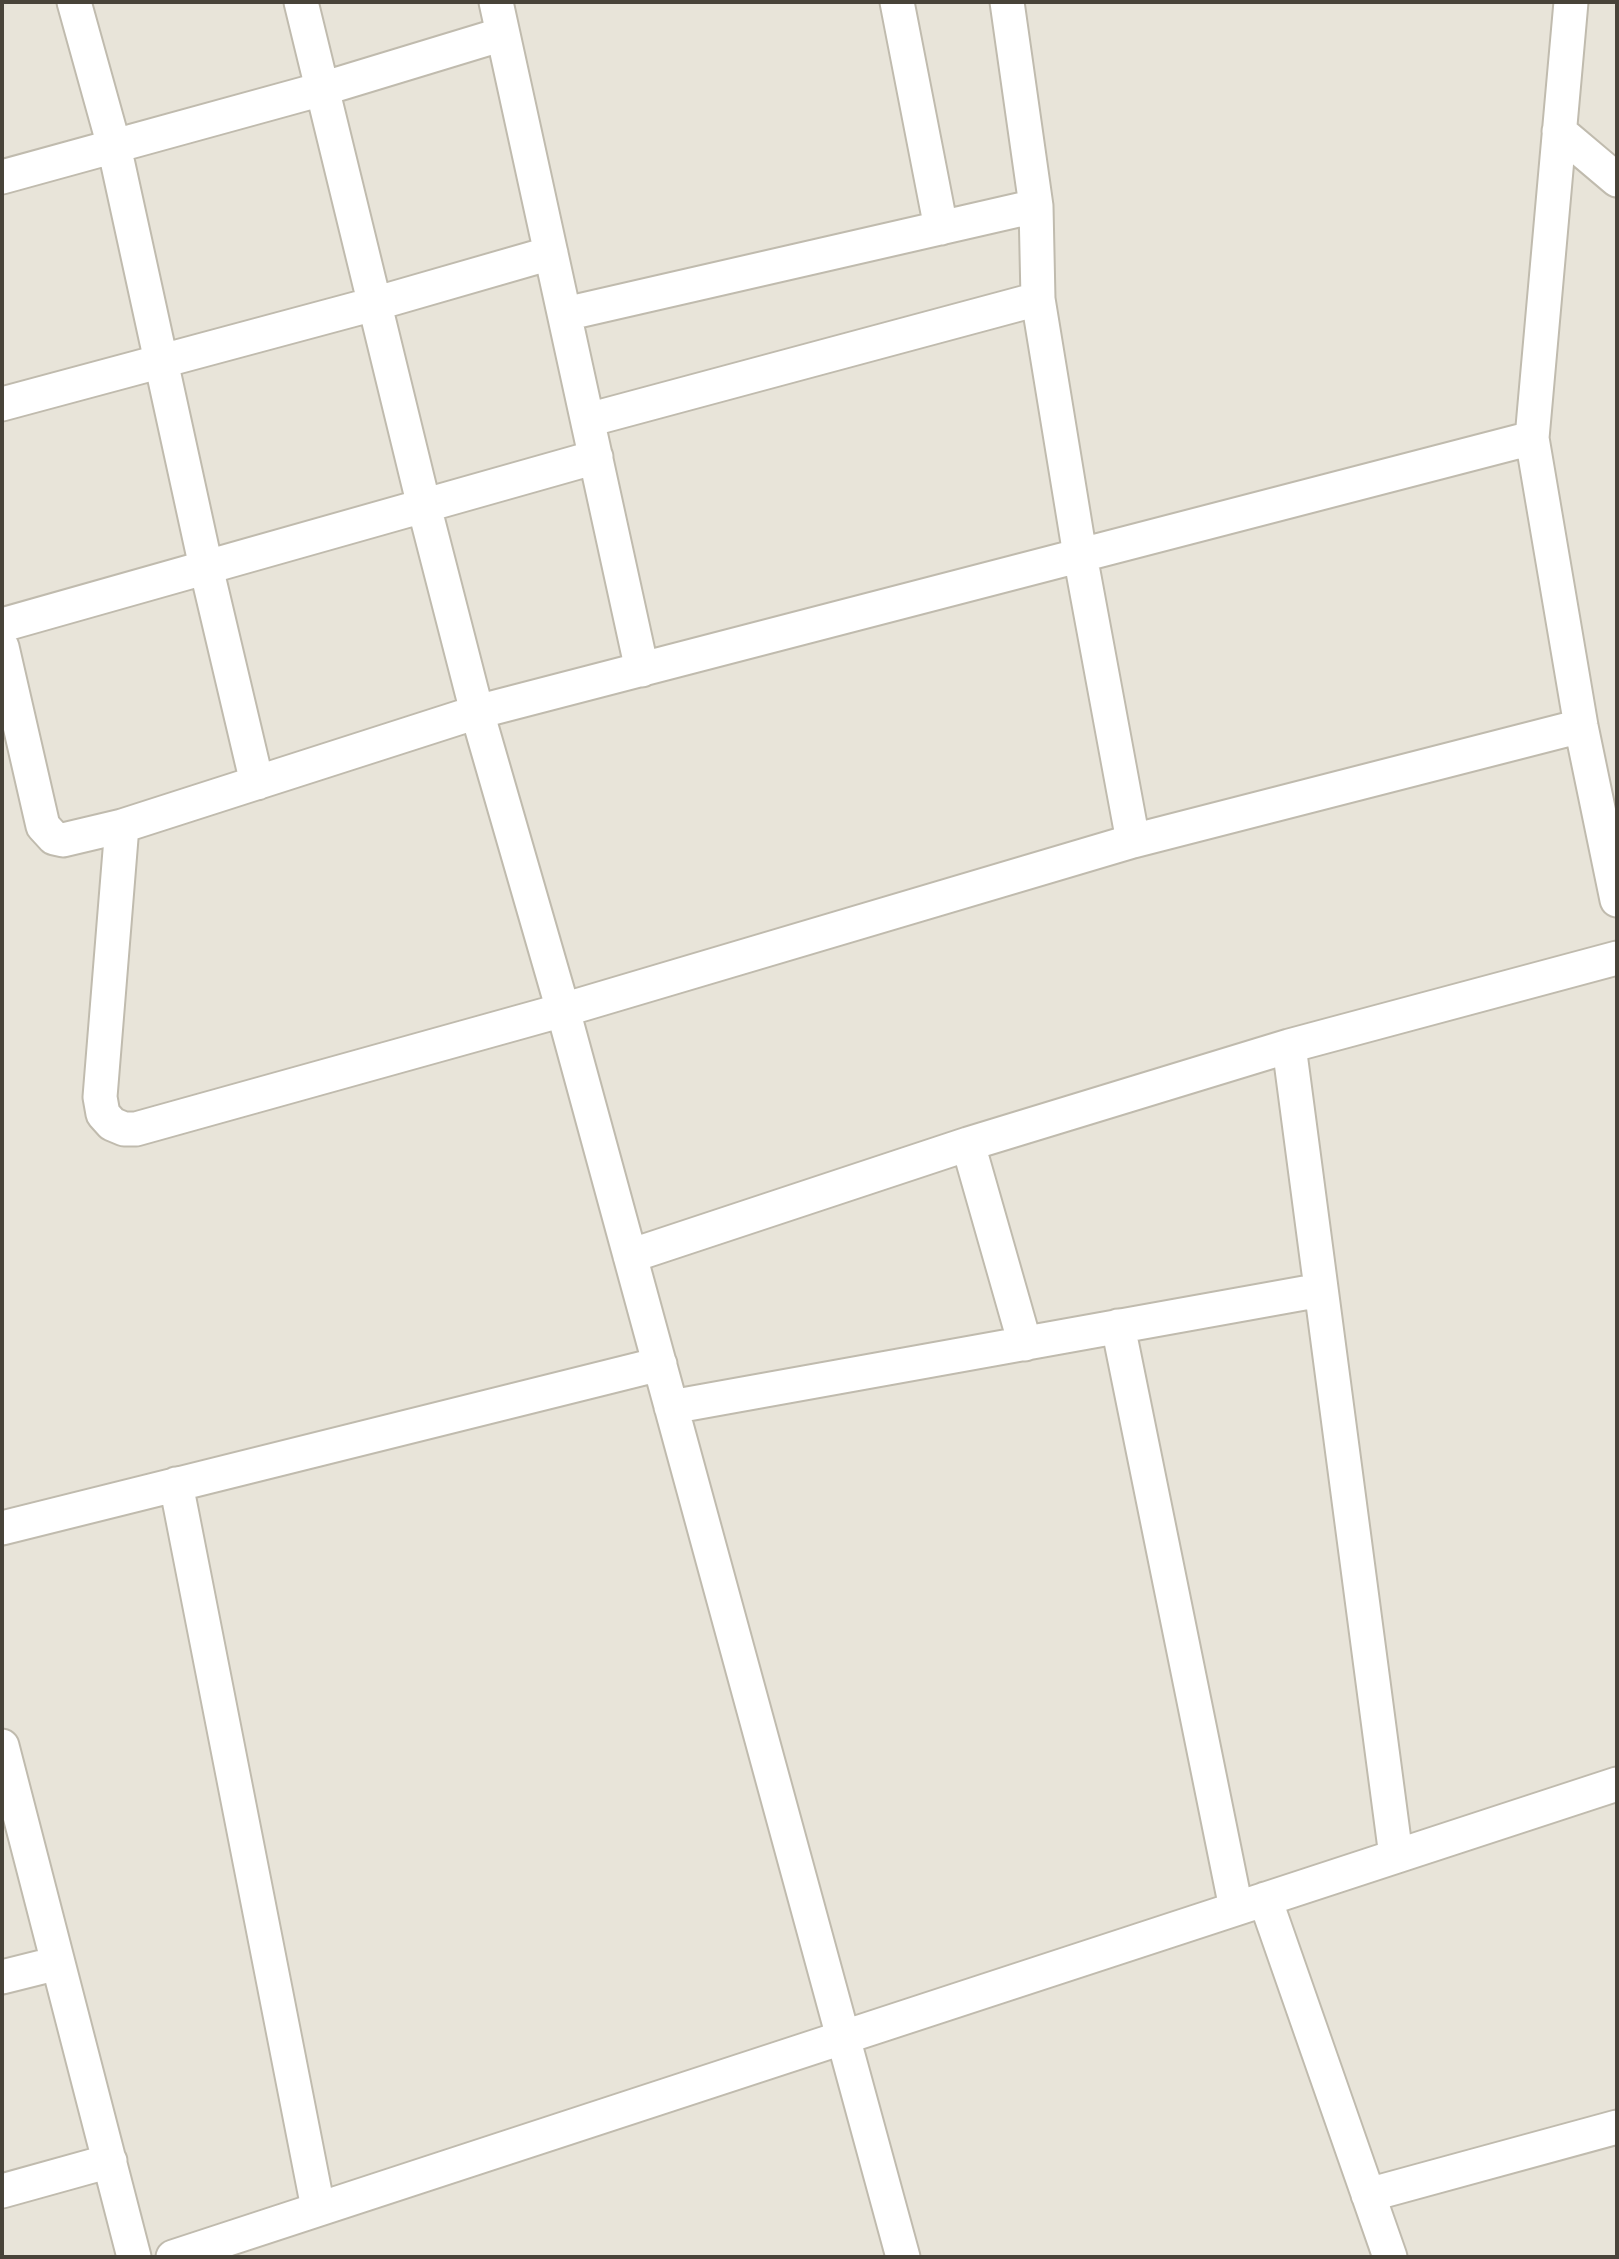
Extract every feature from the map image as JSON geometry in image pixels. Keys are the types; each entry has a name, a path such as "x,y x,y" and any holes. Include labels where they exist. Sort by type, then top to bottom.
{"street":[{"path":"74,2 114,146 206,567 257,783"},
{"path":"301,2 477,712 563,1010 904,2257"},
{"path":"496,2 642,670"},
{"path":"897,2 941,228"},
{"path":"1007,2 1036,206 1038,299 1080,555 1133,841"},
{"path":"1571,2 1532,438 1581,726 1617,901"},
{"path":"2,177 322,89 503,34"},
{"path":"1559,131 1617,180"},
{"path":"565,314 1036,206"},
{"path":"2,404 374,304 551,253"},
{"path":"588,420 1038,299"},
{"path":"2,646 43,826 54,838 63,839 122,826 477,712 1532,438"},
{"path":"2,625 596,457"},
{"path":"122,826 100,1097 103,1114 112,1124 124,1129 136,1129 563,1010 1133,841 1581,726"},
{"path":"630,1256 968,1144 1289,1046 1617,958"},
{"path":"1289,1046 1396,1856"},
{"path":"968,1144 1025,1343"},
{"path":"671,1407 1321,1290"},
{"path":"1118,1326 1250,1904 1368,2194 1390,2257"},
{"path":"2,1528 660,1364"},
{"path":"176,1485 318,2208"},
{"path":"2,1746 134,2257"},
{"path":"173,2257 1617,1784"},
{"path":"2,1978 58,1963"},
{"path":"1368,2194 1617,2127"},
{"path":"2,2191 110,2161"}],"shaded area":[{"path":"2,2 1617,2 1617,2257 2,2257"}]}
